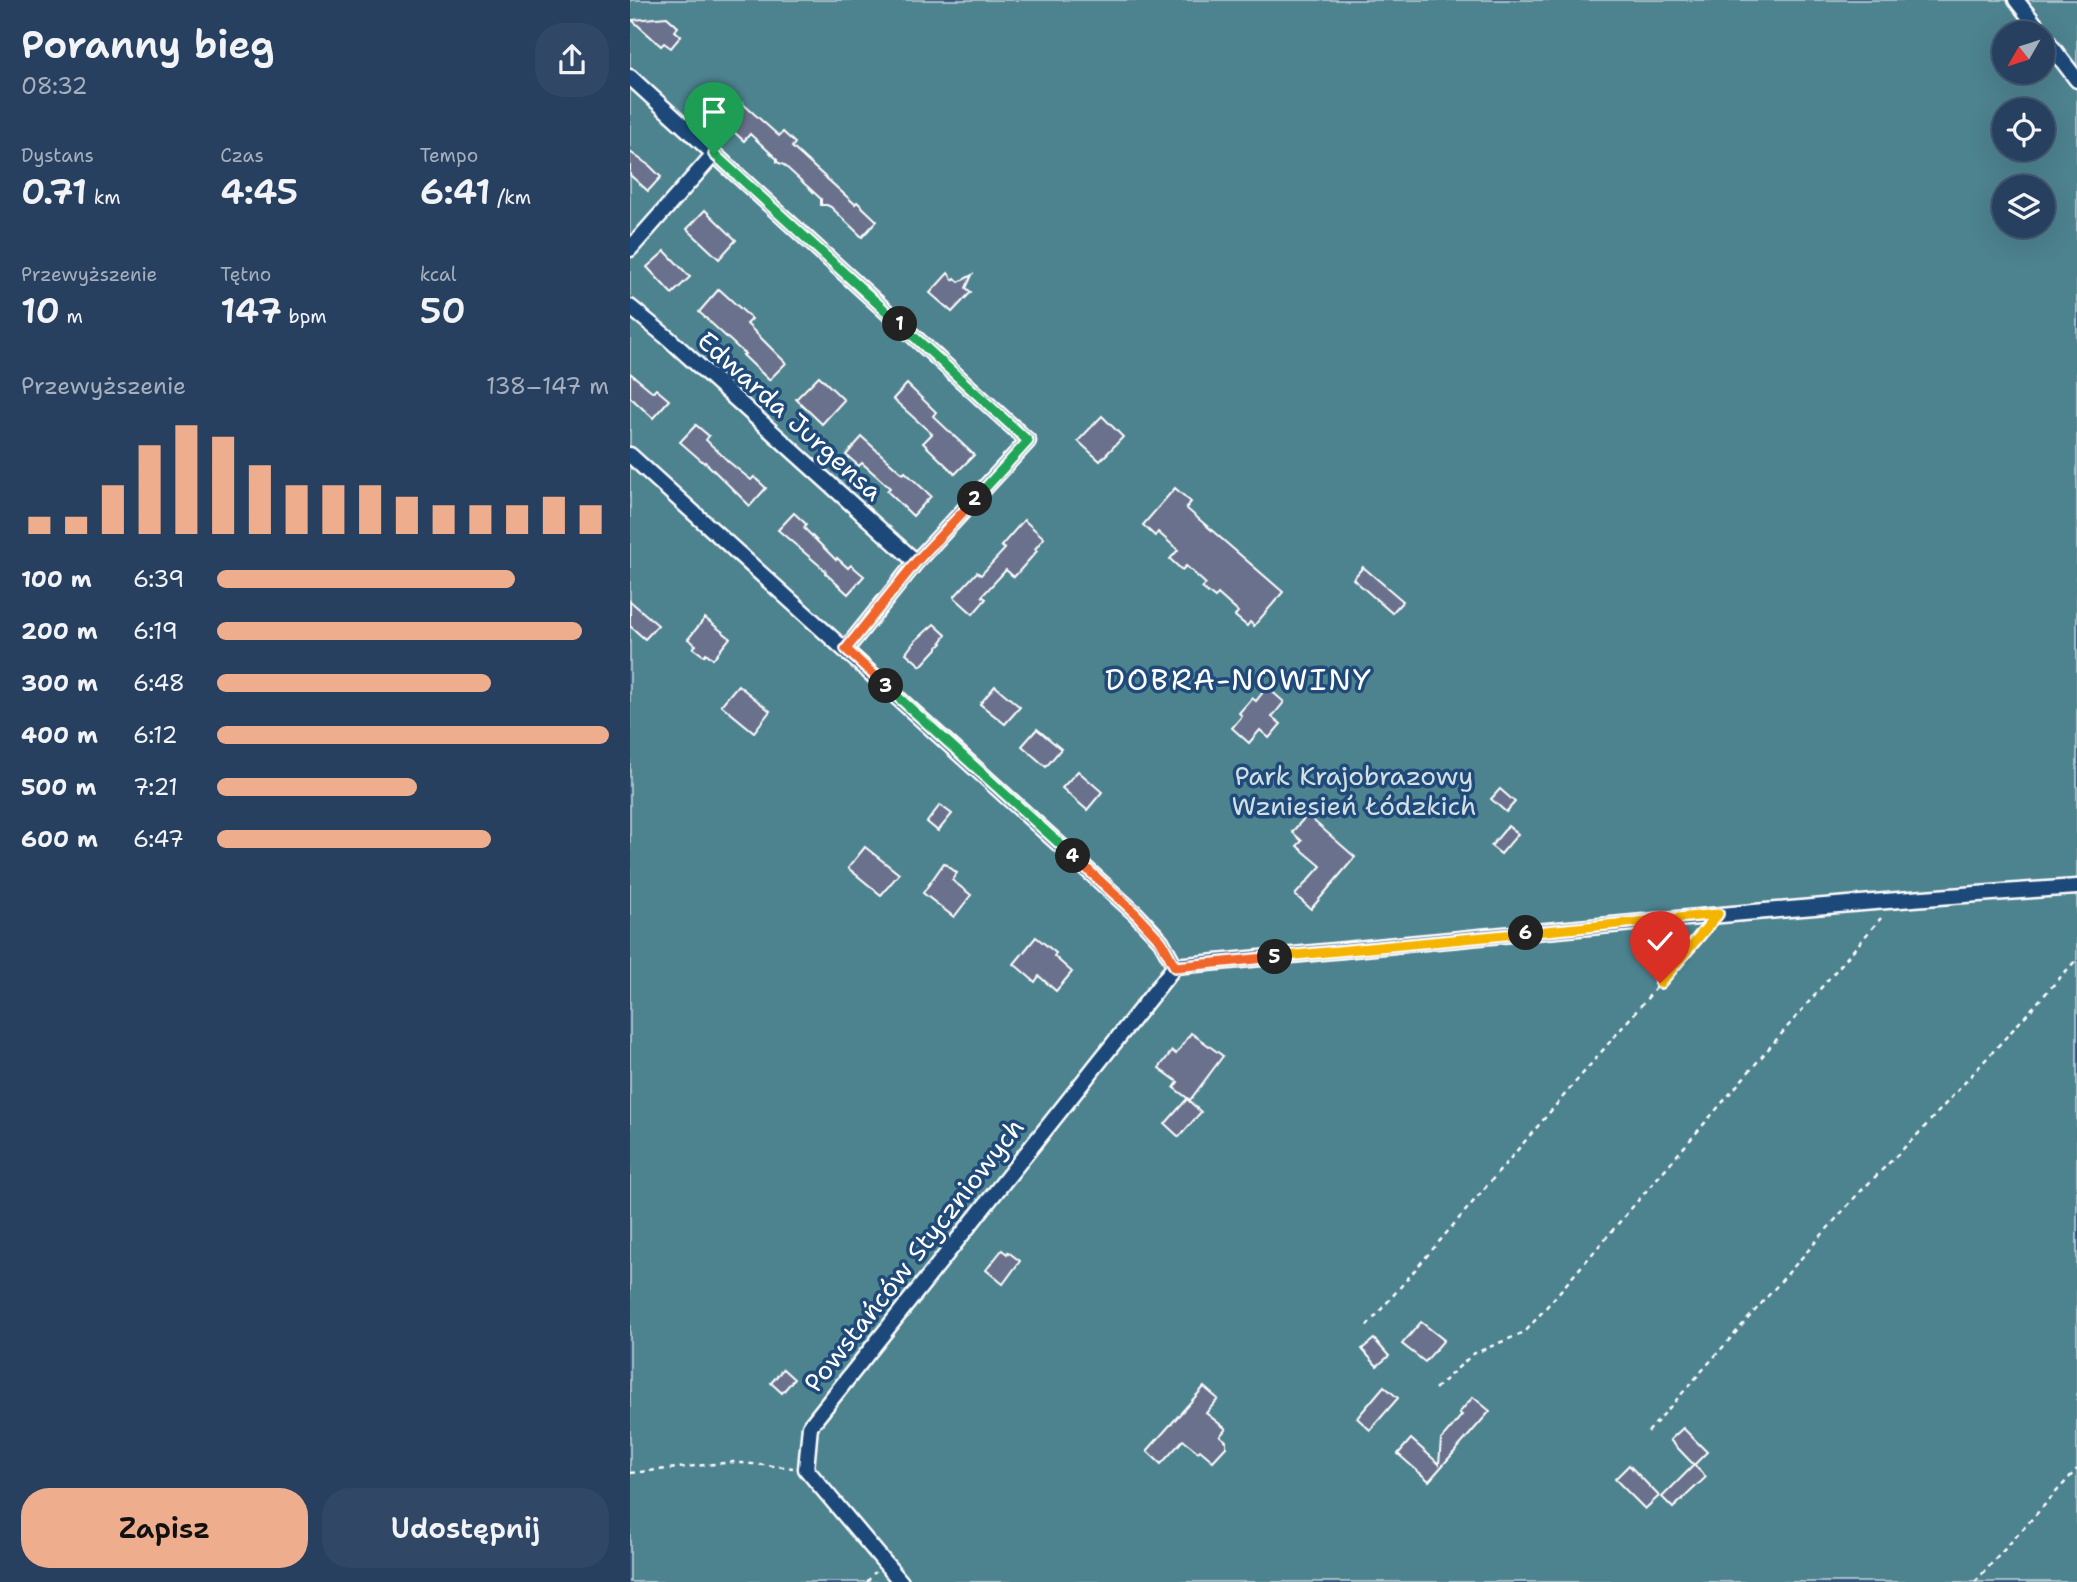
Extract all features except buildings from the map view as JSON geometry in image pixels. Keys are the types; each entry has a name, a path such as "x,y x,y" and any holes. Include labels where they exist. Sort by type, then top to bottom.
{"street":[{"path":"2017,0 2033,21"},
{"path":"2055,50 2077,80"},
{"path":"630,77 1028,441 916,562 846,649"},
{"path":"630,249 714,154"},
{"name":"Edwarda Jurgensa","path":"630,307 668,338 916,562"},
{"path":"630,455 1136,914 1161,941 1175,967 1718,914 2077,887"},
{"name":"Powstańców Styczniowych","path":"806,1469 810,1426 1175,967"},
{"path":"806,1469 901,1582"}],"path":[{"path":"1435,1389 1473,1353 1525,1332 1897,899"},
{"path":"1367,1326 1718,914"},
{"path":"1648,1432 1857,1195 1919,1133 2077,959"},
{"path":"630,1473 733,1462 806,1469"},
{"path":"1975,1582 2077,1469"}],"green space":[{"name":"Park Krajobrazowy Wzniesień Łódzkich","path":"630,0 2077,0 2077,1582 630,1582"}],"district":[{"name":"DOBRA-NOWINY","path":"1239,680"}],"route":[{"path":"714,154 1028,441 916,562 846,649 1136,914 1161,941 1175,967 1718,914 1660,983"}]}
